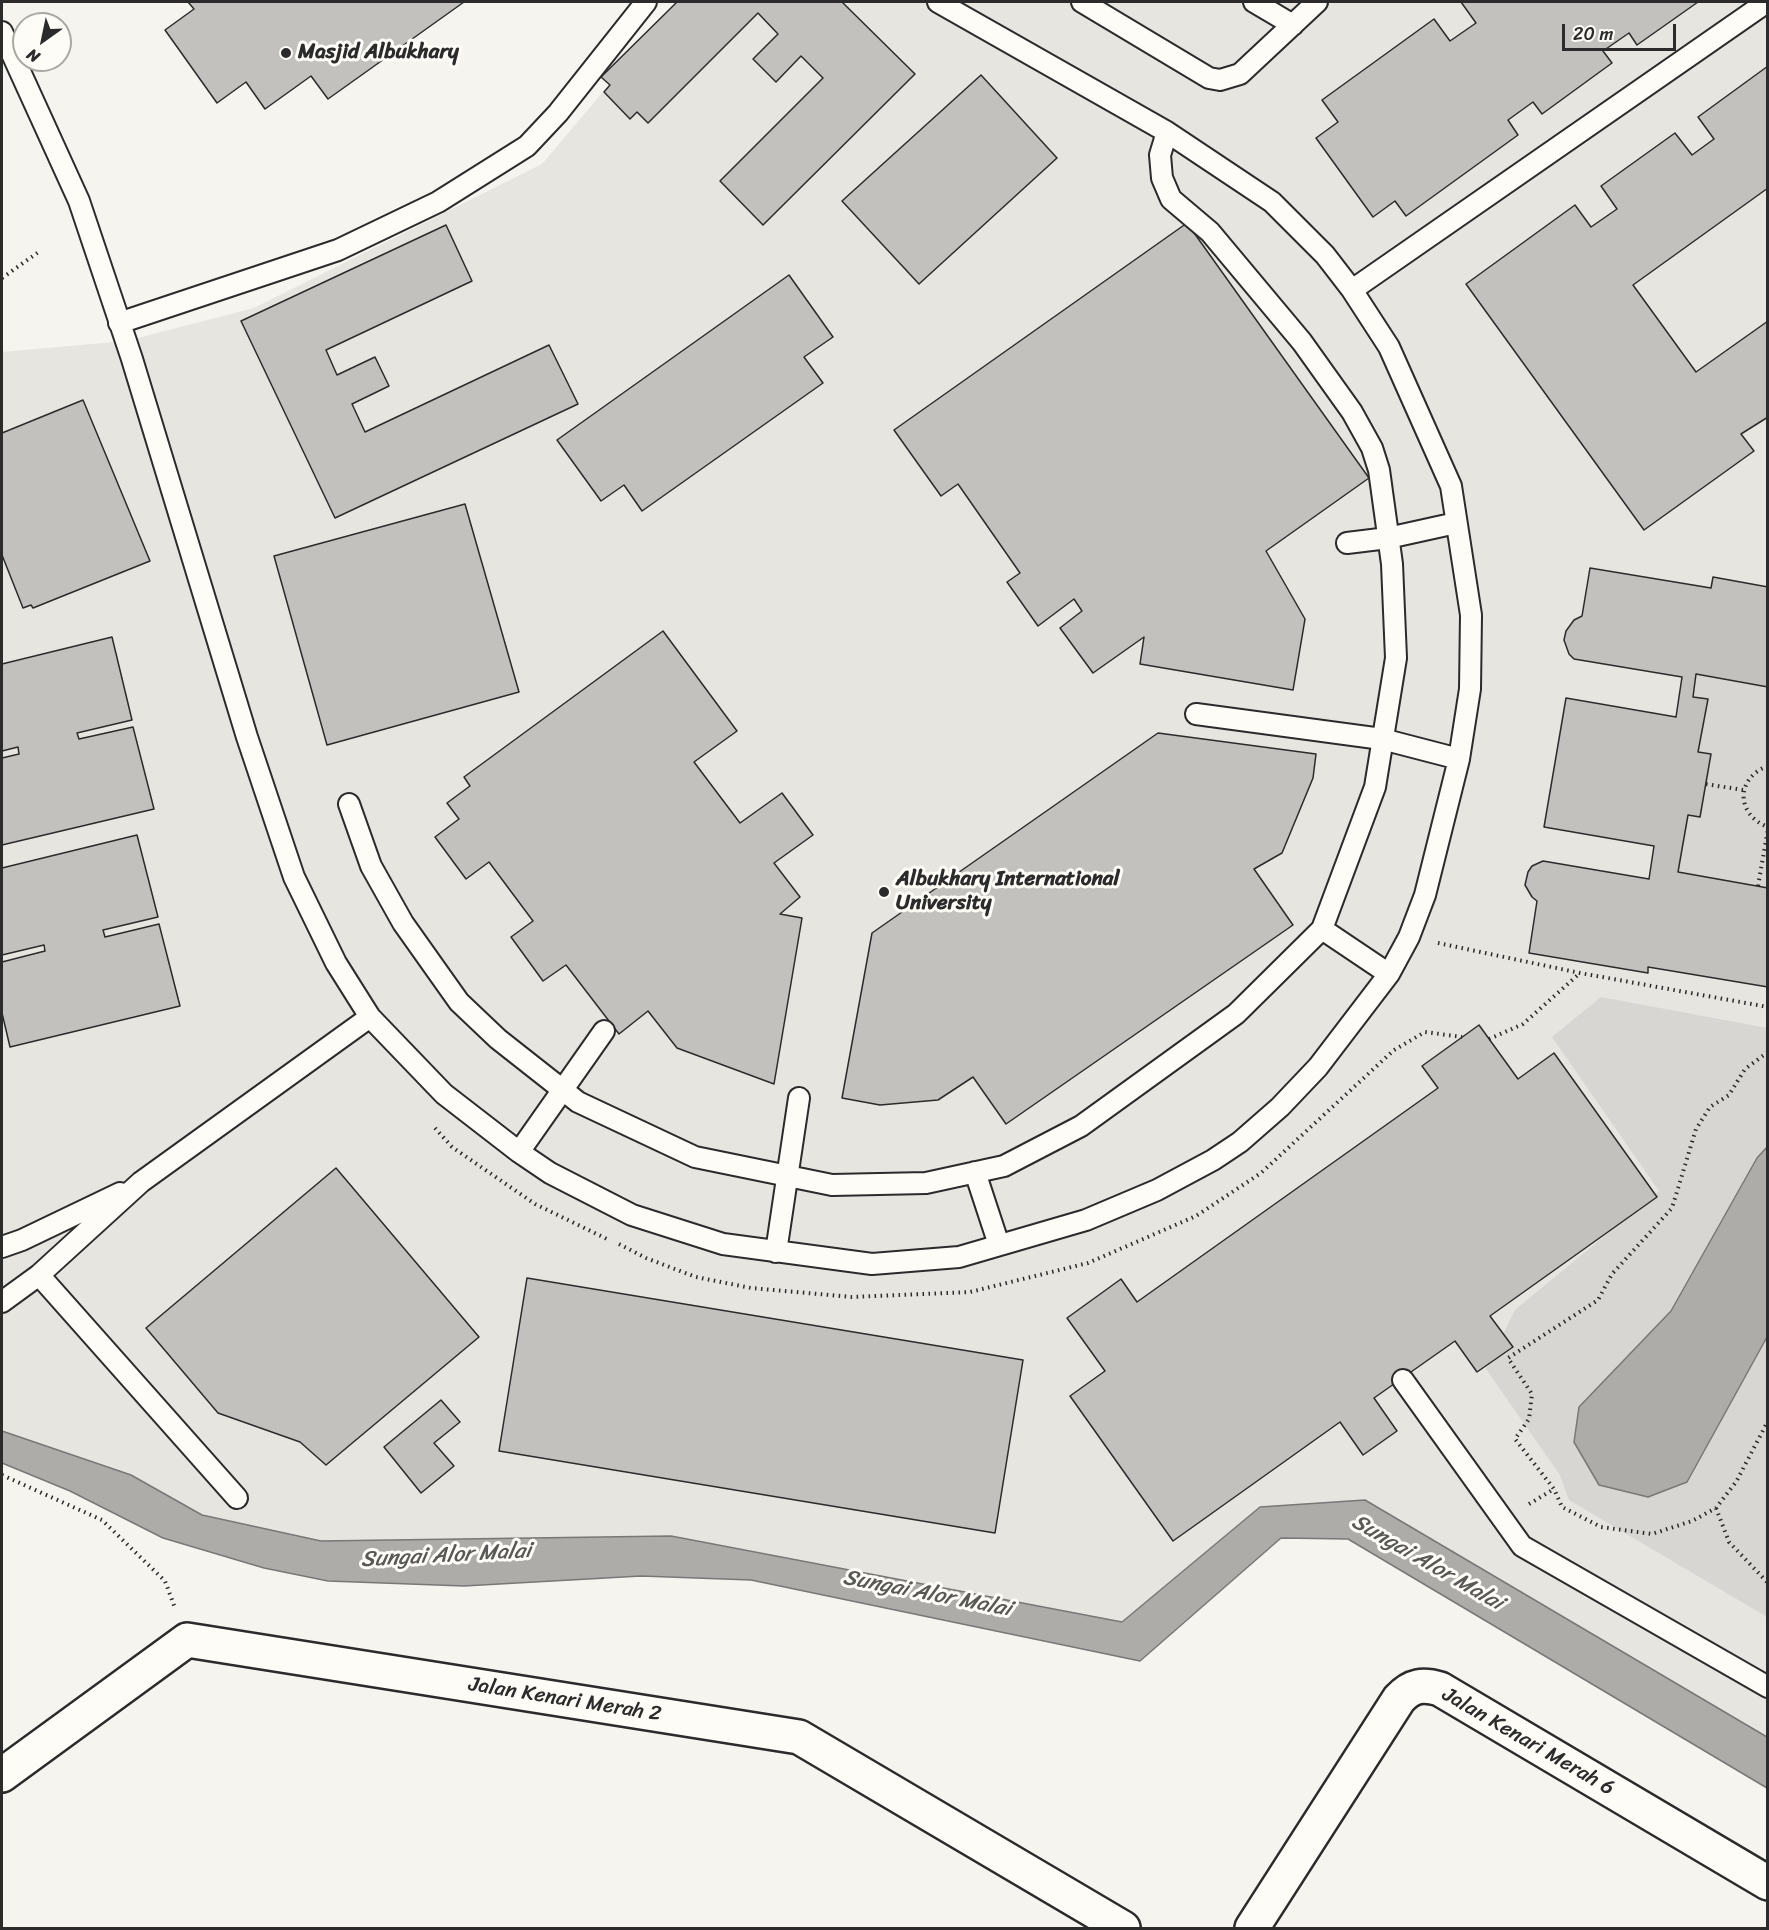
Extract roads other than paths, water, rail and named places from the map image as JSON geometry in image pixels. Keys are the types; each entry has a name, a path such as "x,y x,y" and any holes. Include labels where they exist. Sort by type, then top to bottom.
{"street":[{"name":"Jalan Kenari Merah 2","path":"2,1775 187,1640 799,1737 1123,1929"},
{"name":"Jalan Kenari Merah 6","path":"1252,1929 1399,1699 1407,1691 1417,1686 1440,1689 1767,1882"}],"lane":[{"path":"119,323 338,250 438,202 527,146 558,112 646,2"},
{"path":"2,32 79,201 132,359 247,737 294,877 336,963 370,1017 444,1094 519,1152 550,1173 632,1215 723,1244 872,1264 959,1257 1086,1220 1157,1190 1214,1160 1240,1142 1280,1107 1318,1067 1389,974 1409,937 1425,895 1459,759 1470,689 1471,615 1451,486 1389,347 1352,290 1325,255 1272,202 1167,132 938,2"},
{"path":"1082,2 1209,78 1220,80 1240,74 1317,2"},
{"path":"1254,2 1293,25"},
{"path":"1352,290 1767,2"},
{"path":"349,804 371,866 404,923 459,1002 498,1039 578,1102 695,1157 832,1185 926,1183 1004,1167 1081,1126 1236,1014 1323,929 1375,787 1396,658 1392,564 1379,470 1372,448 1352,412 1302,342 1210,232 1171,199 1162,178 1160,155 1167,132"},
{"path":"1347,543 1388,538 1456,524"},
{"path":"1196,714 1382,739 1459,759"},
{"path":"1323,929 1389,974"},
{"path":"2,1302 39,1275 141,1182 370,1017"},
{"path":"519,1152 561,1089 604,1031"},
{"path":"776,1252 798,1098"},
{"path":"975,1172 999,1245"},
{"path":"2,1247 22,1240 141,1182"},
{"path":"39,1275 237,1498"},
{"path":"1403,1380 1522,1546 1767,1687"}],"water":[{"path":"1767,1147 1767,1337 1687,1482 1648,1497 1599,1485 1574,1442 1579,1407 1671,1311 1757,1158"},
{"name":"Sungai Alor Malai","path":"2,1431 131,1475 202,1515 321,1541 671,1536 1122,1622 1260,1507 1365,1500 1767,1737 1767,1788 1348,1539 1281,1538 1140,1661 751,1580 641,1576 464,1586 328,1581 264,1568 163,1538 70,1491 2,1463"}],"place":[{"name":"Masjid Albukhary","path":"286,53"},
{"name":"Albukhary International University","path":"884,892"}]}
